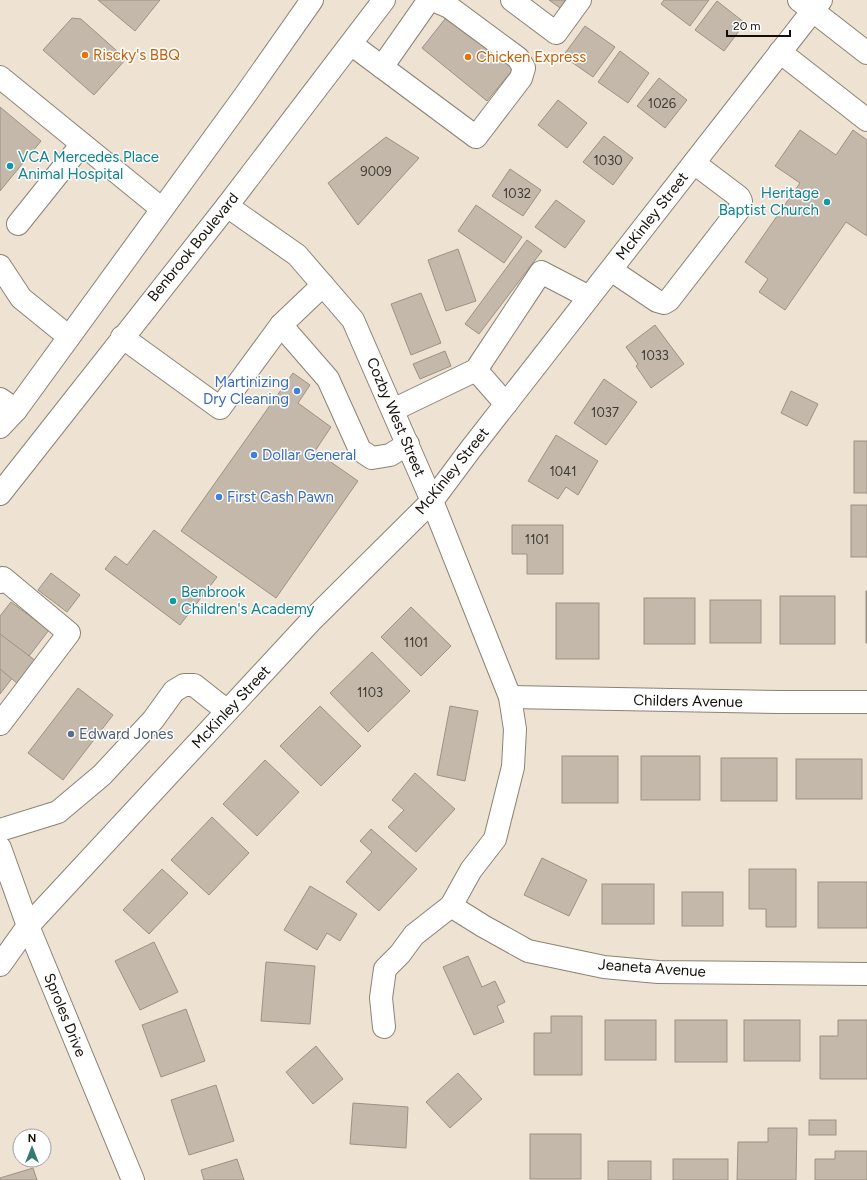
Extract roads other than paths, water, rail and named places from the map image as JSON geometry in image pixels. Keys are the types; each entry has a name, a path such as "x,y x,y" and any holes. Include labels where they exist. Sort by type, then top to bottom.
{"main road":[{"path":"0,427 8,404 69,337 312,0"},
{"name":"Benbrook Boulevard","path":"0,494 122,337 227,206 384,0"},
{"path":"382,67 429,0"},
{"path":"351,44 476,137 521,78 524,68 518,58 449,7 433,0"},
{"path":"512,0 556,33 580,0"},
{"path":"811,4 867,53"},
{"name":"McKinley Street","path":"0,965 28,926 310,622 432,501 780,52 811,4"},
{"path":"780,52 867,120"},
{"path":"0,77 162,209"},
{"path":"18,224 82,144"},
{"path":"611,270 657,301 664,303 669,300 736,214 741,207 739,197 694,163"},
{"name":"Cozby West Street","path":"227,206 296,255 353,320 432,501 510,697 515,729 512,767 495,839 471,870 451,906"},
{"path":"0,266 21,298 69,337"},
{"path":"393,410 476,370 541,272 589,297"},
{"path":"122,337 220,408 281,325 323,285"},
{"path":"281,325 328,379 360,450 372,458 390,455 408,444"},
{"path":"476,370 506,404"},
{"path":"0,582 3,578 69,633 0,724"},
{"path":"0,830 58,812 102,775 152,720 174,690 184,685 194,685 228,711"},
{"name":"Childers Avenue","path":"510,697 780,702 867,702"},
{"name":"Sproles Drive","path":"0,848 28,926 133,1180"},
{"path":"384,1027 381,998 384,969 400,954 414,935 451,906"},
{"name":"Jeaneta Avenue","path":"451,906 528,951 604,967 658,972 867,974"}],"place":[{"name":"Riscky's BBQ","path":"85,55"},
{"name":"Chicken Express","path":"468,57"},
{"name":"VCA Mercedes Place Animal Hospital","path":"10,166"},
{"name":"Heritage Baptist Church","path":"827,202"},
{"name":"Martinizing Dry Cleaning","path":"297,391"},
{"name":"Dollar General","path":"254,455"},
{"name":"First Cash Pawn","path":"219,497"},
{"name":"Benbrook Children's Academy","path":"173,601"},
{"name":"Edward Jones","path":"71,734"}]}
